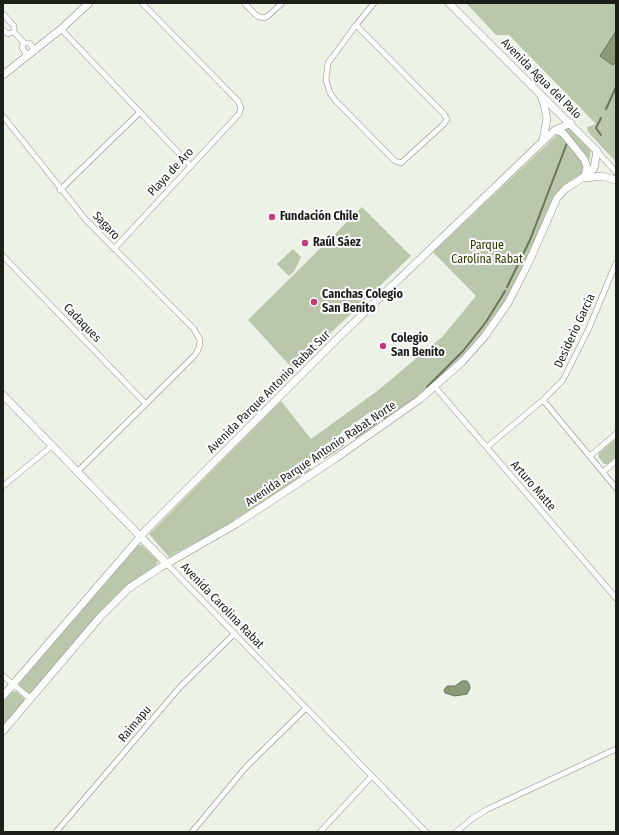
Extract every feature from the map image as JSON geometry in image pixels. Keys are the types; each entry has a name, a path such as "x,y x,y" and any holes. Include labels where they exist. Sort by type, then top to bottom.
{"street":[{"path":"3,75 35,50 89,3"},
{"name":"Playa de Aro","path":"114,249 239,114 240,108 238,101 142,3"},
{"path":"244,3 257,16 264,18 272,14 282,3"},
{"path":"356,25 444,114 447,119 444,124 402,163 395,161 330,94 326,80 328,63 356,25 374,3"},
{"name":"Avenida Agua del Palo","path":"449,3 571,123 616,172"},
{"path":"3,14 14,26 14,32 24,43 28,43 35,50"},
{"path":"61,28 191,166"},
{"path":"3,30 8,34 14,32"},
{"path":"24,43 22,46 27,56"},
{"path":"539,92 544,104 547,119 542,142"},
{"path":"60,190 140,112"},
{"name":"Sagaro","path":"3,116 60,190 114,249 194,329 200,342 195,355 146,404"},
{"name":"Avenida Parque Antonio Rabat Sur","path":"3,696 140,537 344,333 542,142 555,130 571,123"},
{"path":"555,130 563,133 584,159 587,167 584,178 601,176 616,180"},
{"name":"Avenida Parque Antonio Rabat Norte","path":"3,731 115,601 145,577 236,524 277,498 393,419 435,387 472,351 495,323 522,276 557,198 565,189 584,178 594,168 597,151"},
{"name":"Cadaques","path":"3,256 146,404"},
{"name":"Desiderio García","path":"487,447 543,400 558,386 567,374 589,328 616,263"},
{"name":"Arturo Matte","path":"435,387 616,598"},
{"name":"Avenida Carolina Rabat","path":"3,395 371,777 426,832"},
{"path":"543,400 616,488"},
{"path":"77,472 146,404"},
{"path":"590,456 616,434"},
{"path":"3,486 52,446"},
{"path":"603,472 616,461"},
{"name":"Raimapu","path":"56,832 180,687 234,634"},
{"path":"3,676 31,699"},
{"path":"192,832 246,766 306,708"},
{"path":"456,832 473,818 488,809 616,749"},
{"path":"320,832 371,777"}],"green space":[{"path":"466,3 616,3 616,162 588,132 587,127 596,124 509,35 496,35"},
{"name":"Parque Carolina Rabat","path":"569,128 591,150 588,166 583,173 567,183 557,193 514,285 503,304 481,334 460,358 424,392 388,419 370,412 315,452 310,472 220,529 169,557 149,534 281,401 311,439 376,392 443,336 476,296 433,252 560,132"},
{"name":"Canchas Colegio San Benito","path":"362,207 411,256 293,369 248,320"},
{"path":"293,249 301,257 295,270 289,276 277,264"},
{"path":"616,438 616,457 608,464 604,464 598,456 599,453"},
{"path":"137,545 142,545 158,561 156,566 121,591 107,605 33,692 28,693 20,687 19,683"},
{"path":"16,691 24,698 24,702 3,727 3,702 12,692"}],"shaded area":[{"path":"616,31 616,61 613,65 600,56"},
{"path":"462,681 467,681 469,684 470,688 467,694 455,696 445,693 444,690 447,686 455,686"}],"waterway":[{"path":"606,109 616,87"},
{"path":"601,118 596,128 601,135"},
{"path":"507,287 530,240 567,143"},
{"path":"427,387 463,351 486,322 505,291"},
{"path":"356,437 376,423"},
{"path":"324,458 343,445"}],"place":[{"name":"Fundación Chile","path":"272,217"},
{"name":"Raúl Sáez","path":"305,243"},
{"name":"Canchas Colegio San Benito","path":"314,302"},
{"name":"Colegio San Benito","path":"383,346"}]}
